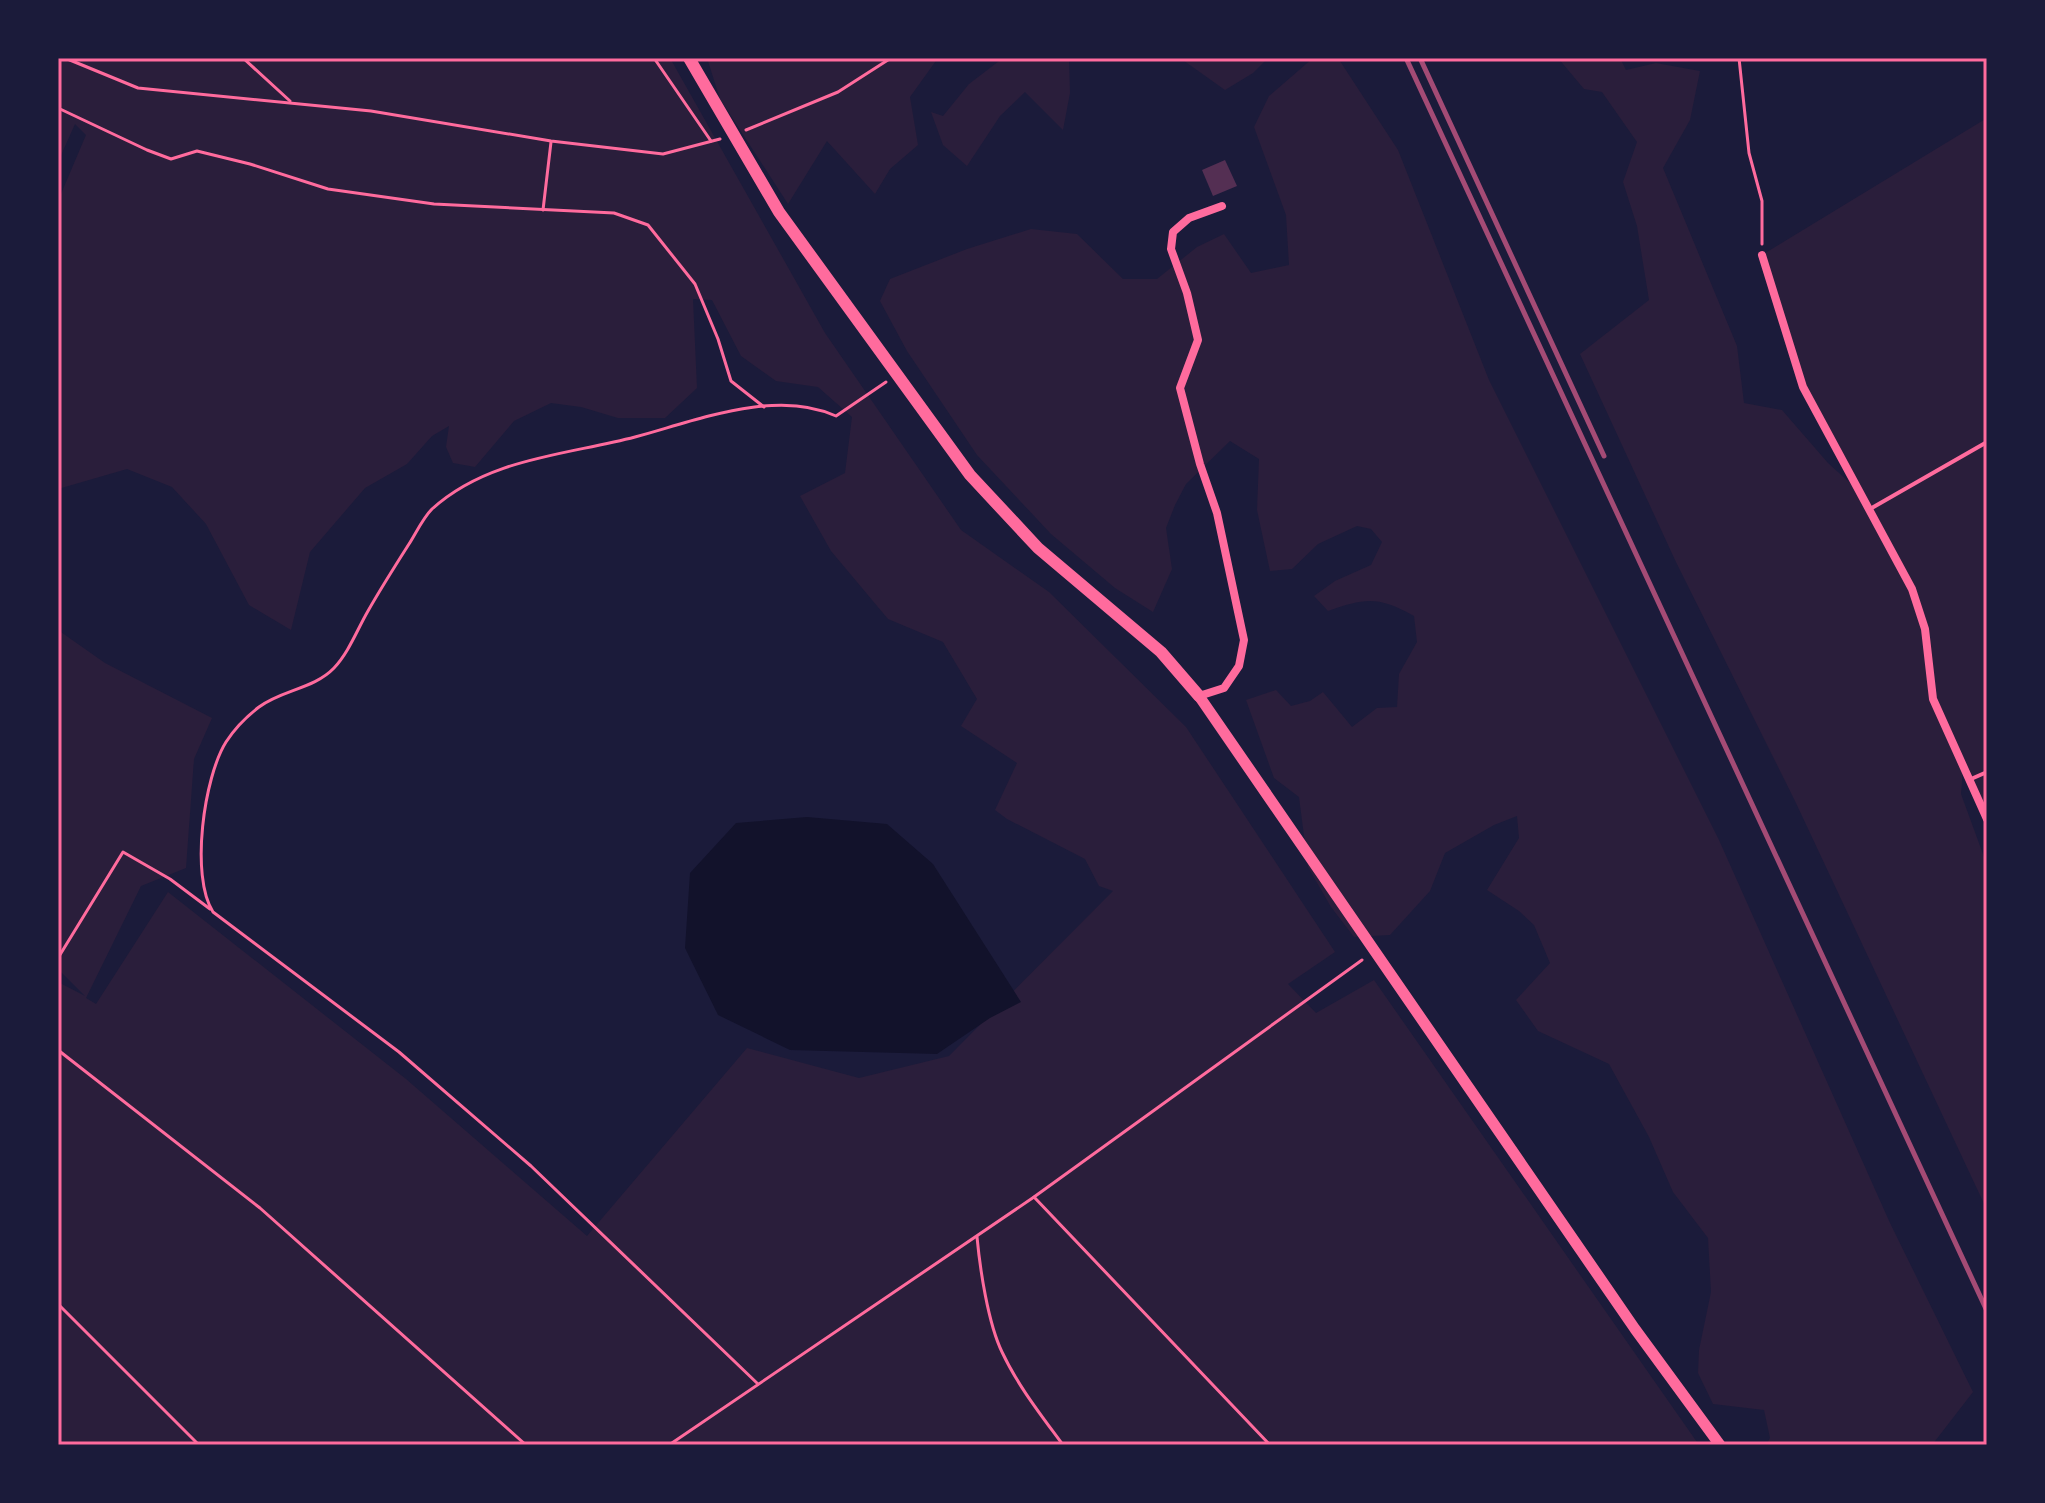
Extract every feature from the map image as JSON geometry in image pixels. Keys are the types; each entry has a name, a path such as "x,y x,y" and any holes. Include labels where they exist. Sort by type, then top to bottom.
{"main road":[{"path":"689,58 779,212 970,475 1038,548 1161,652 1199,696"}],"street":[{"path":"1222,206 1189,218 1173,232 1171,249 1187,293 1198,340 1180,388 1217,513 1244,640 1239,666 1224,688 1199,696 1635,1329 1720,1445"},
{"path":"1762,255 1803,387 1912,589 1925,629 1933,699 1987,819"}],"lane":[{"path":"1870,509 1987,442"},
{"path":"1970,780 1987,772"}],"path":[{"path":"65,58 138,88 291,102 449,122 551,141 663,154 732,135 838,92 891,58"},
{"path":"243,58 291,102"},
{"path":"654,58 712,142"},
{"path":"1739,58 1749,153 1762,201 1762,255"},
{"path":"58,108 171,159 197,151 328,189 434,204 614,213 648,225 695,284 718,339 731,381 764,407"},
{"path":"543,210 551,141"},
{"path":"213,912 206,901 201,880 203,827 211,781 224,744 241,722 263,704 316,681 332,670 345,654 430,511 454,492 493,471 550,454 634,437 718,412 764,407 822,410 836,416 896,374"},
{"path":"58,958 123,852 170,879 399,1052 531,1166 758,1384"},
{"path":"669,1445 977,1237 1375,951"},
{"path":"58,1050 260,1208 526,1445"},
{"path":"1034,1197 1270,1445"},
{"path":"977,1237 988,1304 1000,1349 1026,1394 1063,1445"},
{"path":"58,1304 199,1445"}],"shaded area":[{"path":"58,58 670,58 825,333 961,530 1049,592 1186,727 1335,952 1288,984 1316,1013 1374,980 1699,1445 58,1445 58,982 85,996 58,969 58,630 105,663 212,718 194,759 186,868 141,886 86,998 96,1004 168,892 406,1079 587,1236 747,1048 859,1078 949,1056 1113,891 1099,886 1085,859 995,810 1017,763 961,726 977,699 943,642 888,619 831,551 800,496 845,473 852,417 818,387 776,381 741,356 712,300 693,299 697,388 665,418 618,418 581,407 551,403 514,421 475,467 453,463 446,447 449,426 432,436 407,464 365,488 310,552 291,630 249,605 206,524 172,487 127,469 58,489 58,201 86,135 75,124 58,162"},
{"path":"707,58 938,58 910,97 918,145 890,169 875,194 827,141 788,204 720,99"},
{"path":"1003,58 1069,58 1070,93 1063,130 1025,92 1000,116 967,166 943,145 931,112 943,116 969,84"},
{"path":"1180,58 1268,58 1253,73 1225,90"},
{"path":"1313,58 1338,58 1398,150 1489,380 1719,840 1890,1223 1973,1392 1932,1445 1766,1445 1770,1438 1764,1410 1713,1404 1698,1373 1699,1350 1711,1292 1708,1238 1673,1192 1649,1137 1609,1064 1538,1031 1516,1000 1550,963 1534,925 1487,890 1519,838 1517,816 1494,825 1445,853 1430,891 1390,935 1354,937 1331,907 1308,867 1299,797 1274,778 1246,700 1276,690 1291,706 1310,701 1323,692 1352,727 1377,708 1397,707 1399,674 1417,642 1414,616 1391,605 1371,601 1328,611 1314,596 1335,581 1371,565 1382,542 1371,529 1357,526 1318,544 1292,569 1270,571 1257,510 1259,459 1230,441 1186,484 1175,505 1166,528 1172,569 1153,612 1115,588 1051,534 977,455 907,351 880,301 890,279 967,249 1031,229 1077,234 1123,279 1157,279 1197,247 1224,234 1251,273 1289,265 1286,215 1254,127 1269,96"},
{"path":"1558,58 1620,58 1626,70 1656,63 1700,71 1690,120 1663,168 1737,346 1744,403 1782,410 1828,463 1860,492 1803,387 1762,255 1987,118 1987,819 1963,768 1961,794 1987,865 1987,1210 1795,801 1675,560 1580,354 1649,300 1637,226 1623,182 1637,142 1602,92 1584,89"},
{"path":"807,817 887,824 933,864 1021,1002 990,1018 937,1054 790,1050 718,1015 685,948 690,873 736,823"}],"building":[{"path":"1225,160 1237,186 1213,196 1202,170"}],"railway":[{"path":"1406,58 1987,1311"},
{"path":"1420,58 1604,456"}]}
